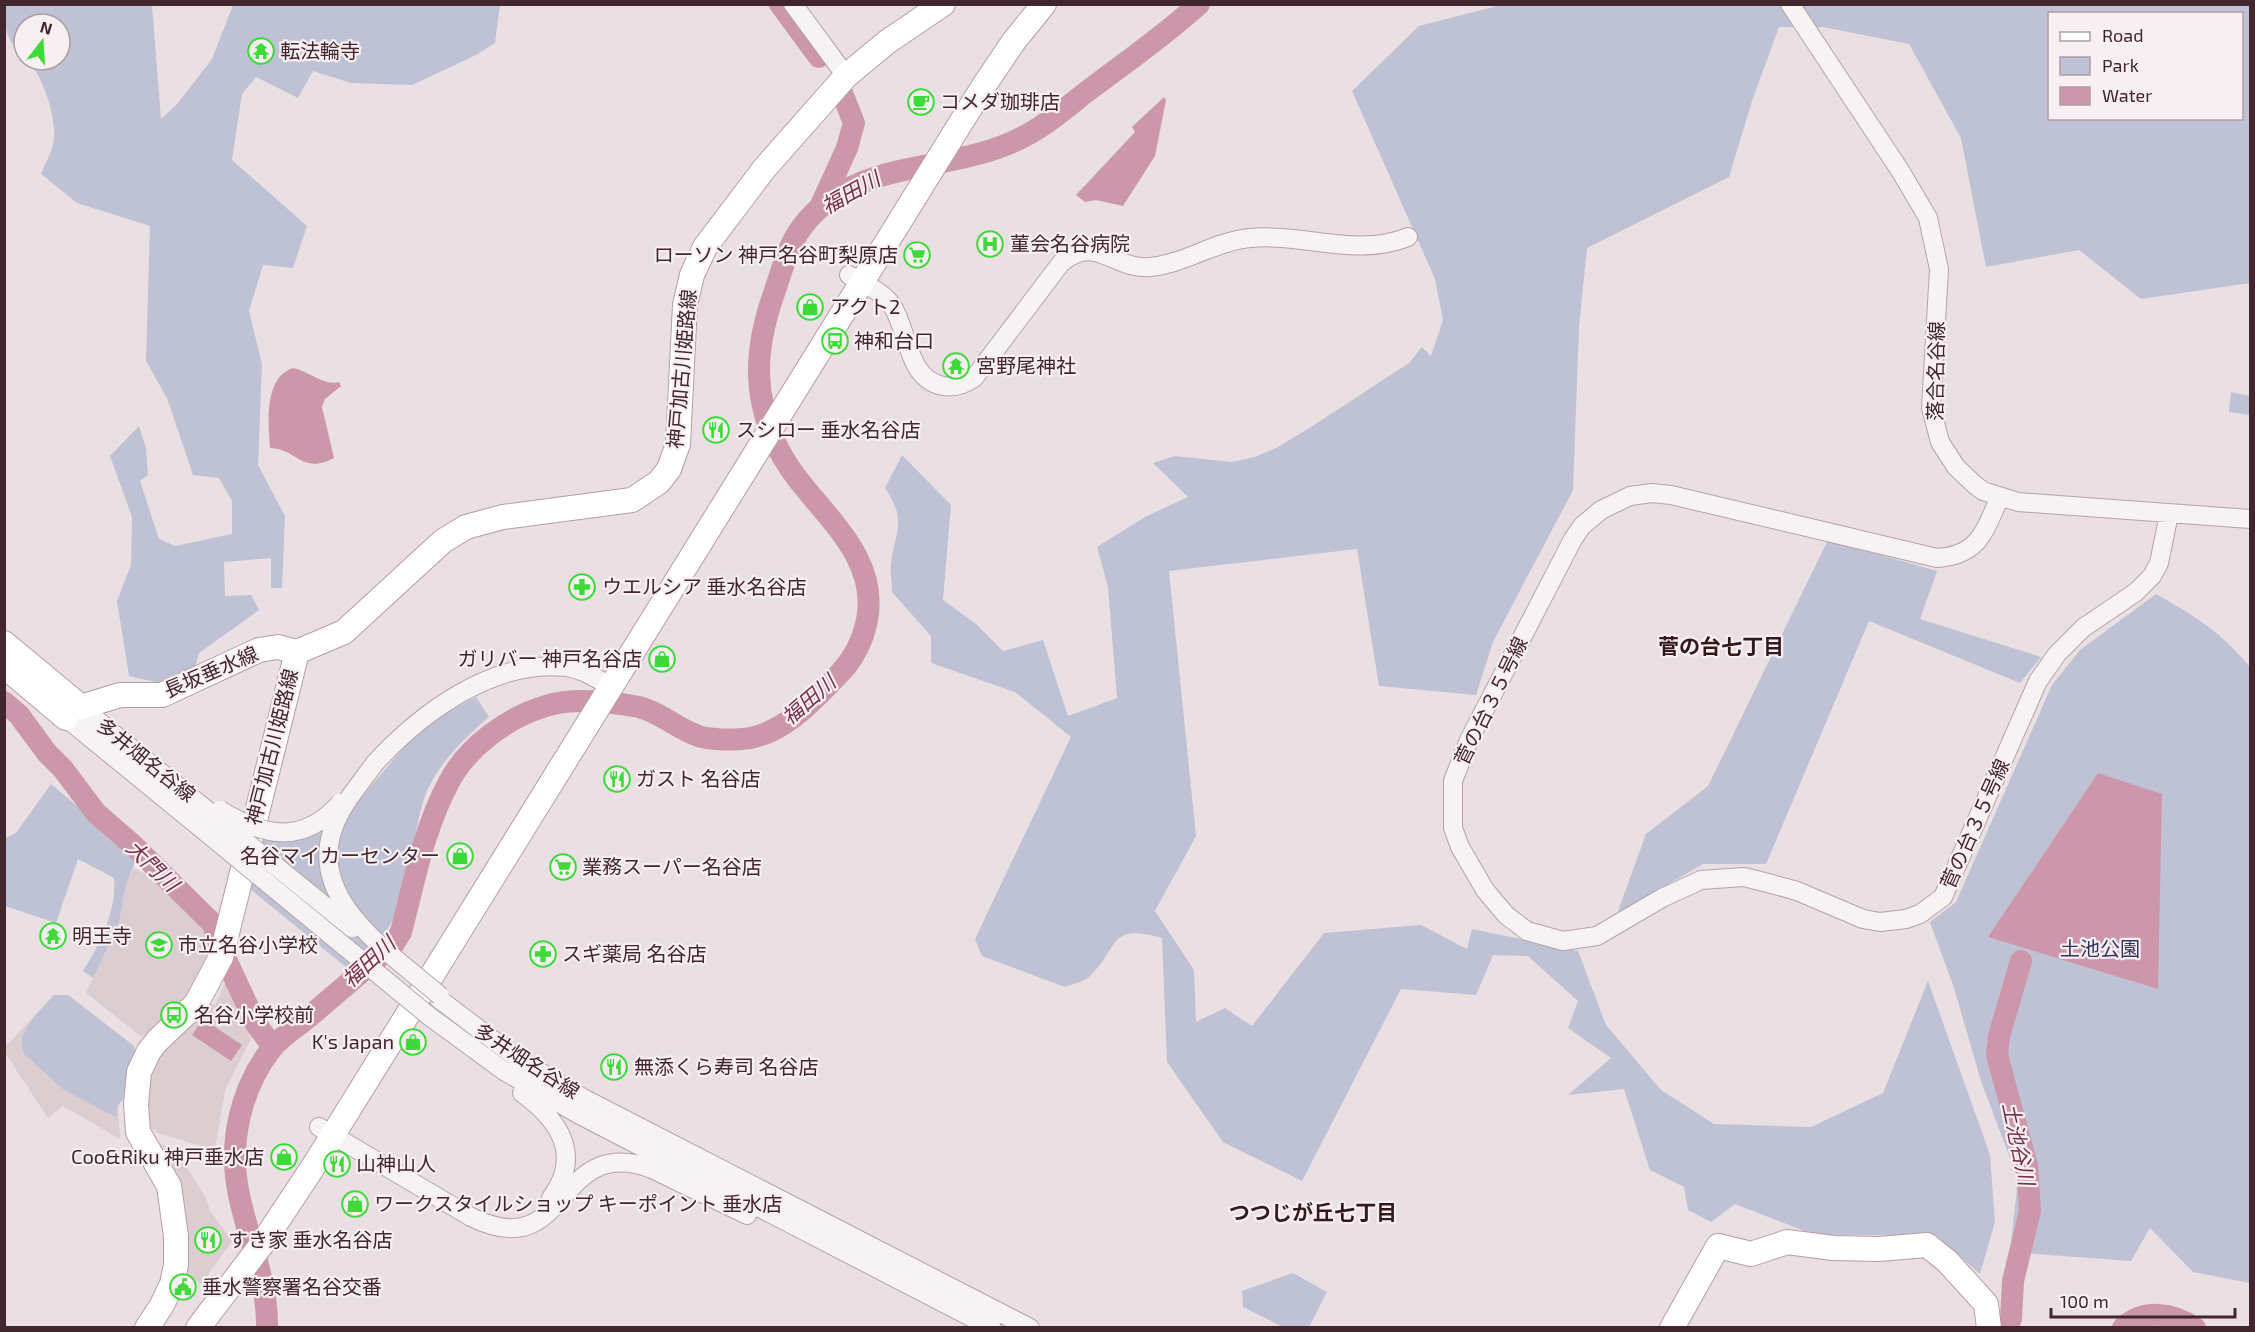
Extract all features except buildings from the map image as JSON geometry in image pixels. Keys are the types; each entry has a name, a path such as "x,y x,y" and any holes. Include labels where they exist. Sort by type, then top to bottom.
{"main road":[{"name":"神戸加古川姫路線","path":"147,1328 172,1284 176,1266 176,1236 169,1186 138,1132 137,1083 149,1051 196,1004 224,947 297,652 344,632 443,541 466,527 504,517 632,500 644,495 659,482 672,461 680,433 684,319 692,275 714,231 790,137 846,76 887,42 943,4"},
{"path":"198,1328 272,1216 638,631 937,149 1003,33 1026,4"},
{"path":"937,149 1044,4"},
{"path":"4,643 74,712"},
{"name":"長坂垂水線","path":"74,712 120,695 162,695 259,650 278,647 297,652"},
{"path":"4,666 74,712"},
{"path":"1672,1328 1718,1246 1751,1254 1787,1242 1845,1248 1927,1245 1947,1261 1986,1304 1986,1324 1989,1328"},
{"path":"182,1328 245,1256"}],"street":[{"path":"793,4 846,76"},
{"name":"落合名谷線","path":"1791,4 1901,172 1928,218 1939,269 1931,408 1934,427 1940,442 1956,467 1975,485 2000,497 2025,503 2250,519"},
{"path":"856,279 884,297 892,306 922,374 937,384 954,386 971,380 1061,263 1078,251 1093,250 1129,265 1152,267 1251,238 1371,247 1408,237"},
{"name":"菅の台３５号線","path":"2000,497 1980,540 1954,557 1937,558 1671,495 1652,493 1629,496 1601,510 1573,539 1469,740 1453,781 1453,828 1469,864 1495,904 1527,931 1563,941 1597,936 1672,893 1701,880 1726,878 1744,877 1797,891 1863,920 1888,921 1920,914 1943,897 2043,673 2083,628 2136,592 2152,576 2158,562 2169,513"},
{"path":"212,818 264,831 290,832 303,829 327,816 416,722 480,683 536,668 551,667 579,670 605,683"},
{"name":"多井畑名谷線","path":"74,712 118,737 212,818 429,1016 468,1046 538,1092 992,1328"},
{"name":"多井畑名谷線","path":"74,712 212,818 440,998 463,1019 517,1058 583,1098 1030,1328"},
{"path":"375,763 333,827 327,856 332,883 351,915 440,998"},
{"path":"429,1016 466,1049 543,1110 559,1131 566,1154 563,1178 550,1199 540,1207 516,1218 479,1216 439,1199"},
{"path":"325,1131 484,1224 504,1228 524,1226 545,1216 591,1168 613,1161 624,1161 652,1169 753,1218 881,1270"}],"shaded area":[{"name":"市立名谷小学校","path":"133,868 172,887 213,932 205,959 184,1000 142,1037 86,993 119,923 126,885"},
{"name":"市立名谷小学校","path":"226,981 251,1039 225,1090 215,1150 158,1133 150,1127 146,1118 150,1064 210,1004 215,1005"},
{"path":"54,995 68,995 134,1046 135,1052 129,1065 123,1099 118,1106 120,1139 63,1106 48,1118 5,1053 5,1047"},
{"path":"155,1142 175,1149 206,1198 210,1211 232,1241 201,1284 182,1271"}],"green space":[{"path":"1505,4 2250,5 2250,283 2141,299 2079,250 1986,267 1961,138 1909,44 1823,27 1779,27 1752,101 1729,177 1587,248 1579,327 1573,490 1493,642 1476,695 1379,686 1357,549 1169,571 1196,836 1155,911 1194,970 1196,1022 1225,1008 1252,1026 1324,933 1421,925 1467,949 1472,929 1578,951 1606,1025 1661,1090 1714,1124 1811,1127 1883,1093 1928,981 1990,1155 1995,1222 1980,1274 1936,1235 1815,1235 1735,1204 1711,1222 1688,1210 1684,1187 1650,1170 1624,1089 1568,1095 1611,1058 1568,1028 1578,1001 1528,956 1493,955 1476,995 1401,989 1302,1181 1223,1142 1167,1062 1162,938 1132,933 1123,935 1089,977 1065,987 982,956 975,939 1071,737 1015,692 931,663 931,636 892,592 891,564 898,518 885,488 902,455 951,505 943,600 976,624 1003,651 1043,640 1068,716 1117,698 1108,587 1097,547 1145,517 1188,497 1153,463 1175,456 1232,462 1255,457 1278,447 1311,427 1409,363 1422,347 1431,356 1443,320 1435,279 1352,91 1419,26"},
{"path":"5,5 152,5 161,119 178,103 212,59 233,5 500,5 495,43 476,55 412,85 351,83 313,71 298,98 256,77 242,94 232,160 307,226 293,268 263,265 249,311 262,364 258,465 285,516 282,588 271,588 271,558 224,562 225,596 251,595 259,610 199,653 195,668 160,683 129,676 117,601 131,565 132,517 110,456 139,426 146,448 148,475 140,481 159,539 175,546 232,534 232,501 219,478 193,475 167,398 146,361 150,226 77,203 41,174 51,152 54,130 51,108 36,72 72,72 72,12 12,12 12,42 7,33"},
{"path":"2231,392 2250,396 2250,415 2229,412"},
{"path":"1828,540 1937,571 1920,619 2041,657 2020,683 1869,621 1766,864 1703,864 1617,914 1646,834 1708,786"},
{"name":"土池公園","path":"2156,594 2207,626 2229,644 2250,667 2250,1283 2193,1272 2150,1228 2131,1261 2010,1252 2018,1179 1981,1081 1954,988 1930,922 1956,902 2052,685 2080,650"},
{"path":"476,697 489,717 458,746 433,779 422,805 405,888 398,910 381,938 352,972 244,884 256,832 349,812 410,740 443,715"},
{"path":"51,784 98,824 135,862 126,885 119,923 93,978 83,971 101,938 110,915 114,878 78,859 56,923 5,906 5,838 16,833"},
{"path":"54,995 68,995 134,1046 135,1052 129,1065 123,1099 118,1105 116,1117 64,1090 24,1054 22,1046 26,1029"},
{"path":"1293,1273 1327,1292 1309,1327 1283,1327 1243,1307 1242,1291"}],"water":[{"path":"1164,97 1166,100 1155,156 1123,206 1096,200 1085,202 1076,195 1135,132 1132,127"},
{"path":"293,368 327,382 339,382 341,386 325,399 322,407 334,458 314,464 307,463 287,452 270,448 269,414 272,391 284,373"},
{"path":"2098,773 2162,794 2158,989 1988,937"},
{"path":"203,1019 242,1045 231,1061 192,1035"}],"waterway":[{"path":"780,4 819,57"},
{"name":"福田川","path":"267,1328 261,1277 236,1176 236,1137 245,1099 252,1081 272,1048 393,945 401,932 420,856 433,818 449,782 466,757 490,735 517,718 557,703 580,701 639,707 706,738 731,740 757,736 796,716 843,669 857,649 867,620 868,594 862,570 837,527 788,466 769,426 760,390 760,354 766,318 796,235 824,204 849,188 876,177 995,149 1033,132 1147,47 1199,4"},
{"path":"821,205 847,148 854,123 842,93"},
{"name":"大門川","path":"4,702 19,715 96,813 133,845 213,924 221,949 256,1024 273,1047"},
{"name":"土池谷川","path":"2005,1328 2011,1319 2013,1281 2030,1211 2027,1166 1997,1055 1999,1036 2021,961"},
{"path":"2123,1328 2140,1317 2149,1315 2168,1316 2195,1328"}],"place":[{"name":"転法輪寺","path":"261,51"},
{"name":"コメダ珈琲店","path":"921,102"},
{"name":"菫会名谷病院","path":"990,244"},
{"name":"ローソン 神戸名谷町梨原店","path":"917,255"},
{"name":"アクト2","path":"810,307"},
{"name":"神和台口","path":"835,341"},
{"name":"宮野尾神社","path":"956,366"},
{"name":"スシロー 垂水名谷店","path":"716,430"},
{"name":"ウエルシア 垂水名谷店","path":"582,587"},
{"name":"ガリバー 神戸名谷店","path":"662,659"},
{"name":"ガスト 名谷店","path":"617,779"},
{"name":"名谷マイカーセンター","path":"460,856"},
{"name":"業務スーパー名谷店","path":"563,867"},
{"name":"明王寺","path":"53,936"},
{"name":"市立名谷小学校","path":"159,945"},
{"name":"スギ薬局 名谷店","path":"543,954"},
{"name":"名谷小学校前","path":"174,1015"},
{"name":"K's Japan","path":"413,1042"},
{"name":"無添くら寿司 名谷店","path":"614,1067"},
{"name":"Coo&Riku 神戸垂水店","path":"284,1157"},
{"name":"山神山人","path":"337,1164"},
{"name":"ワークスタイルショップ キーポイント 垂水店","path":"355,1204"},
{"name":"すき家 垂水名谷店","path":"208,1240"},
{"name":"垂水警察署名谷交番","path":"183,1287"}],"district":[{"name":"菅の台七丁目","path":"1721,647"},
{"name":"つつじが丘七丁目","path":"1313,1213"}]}
